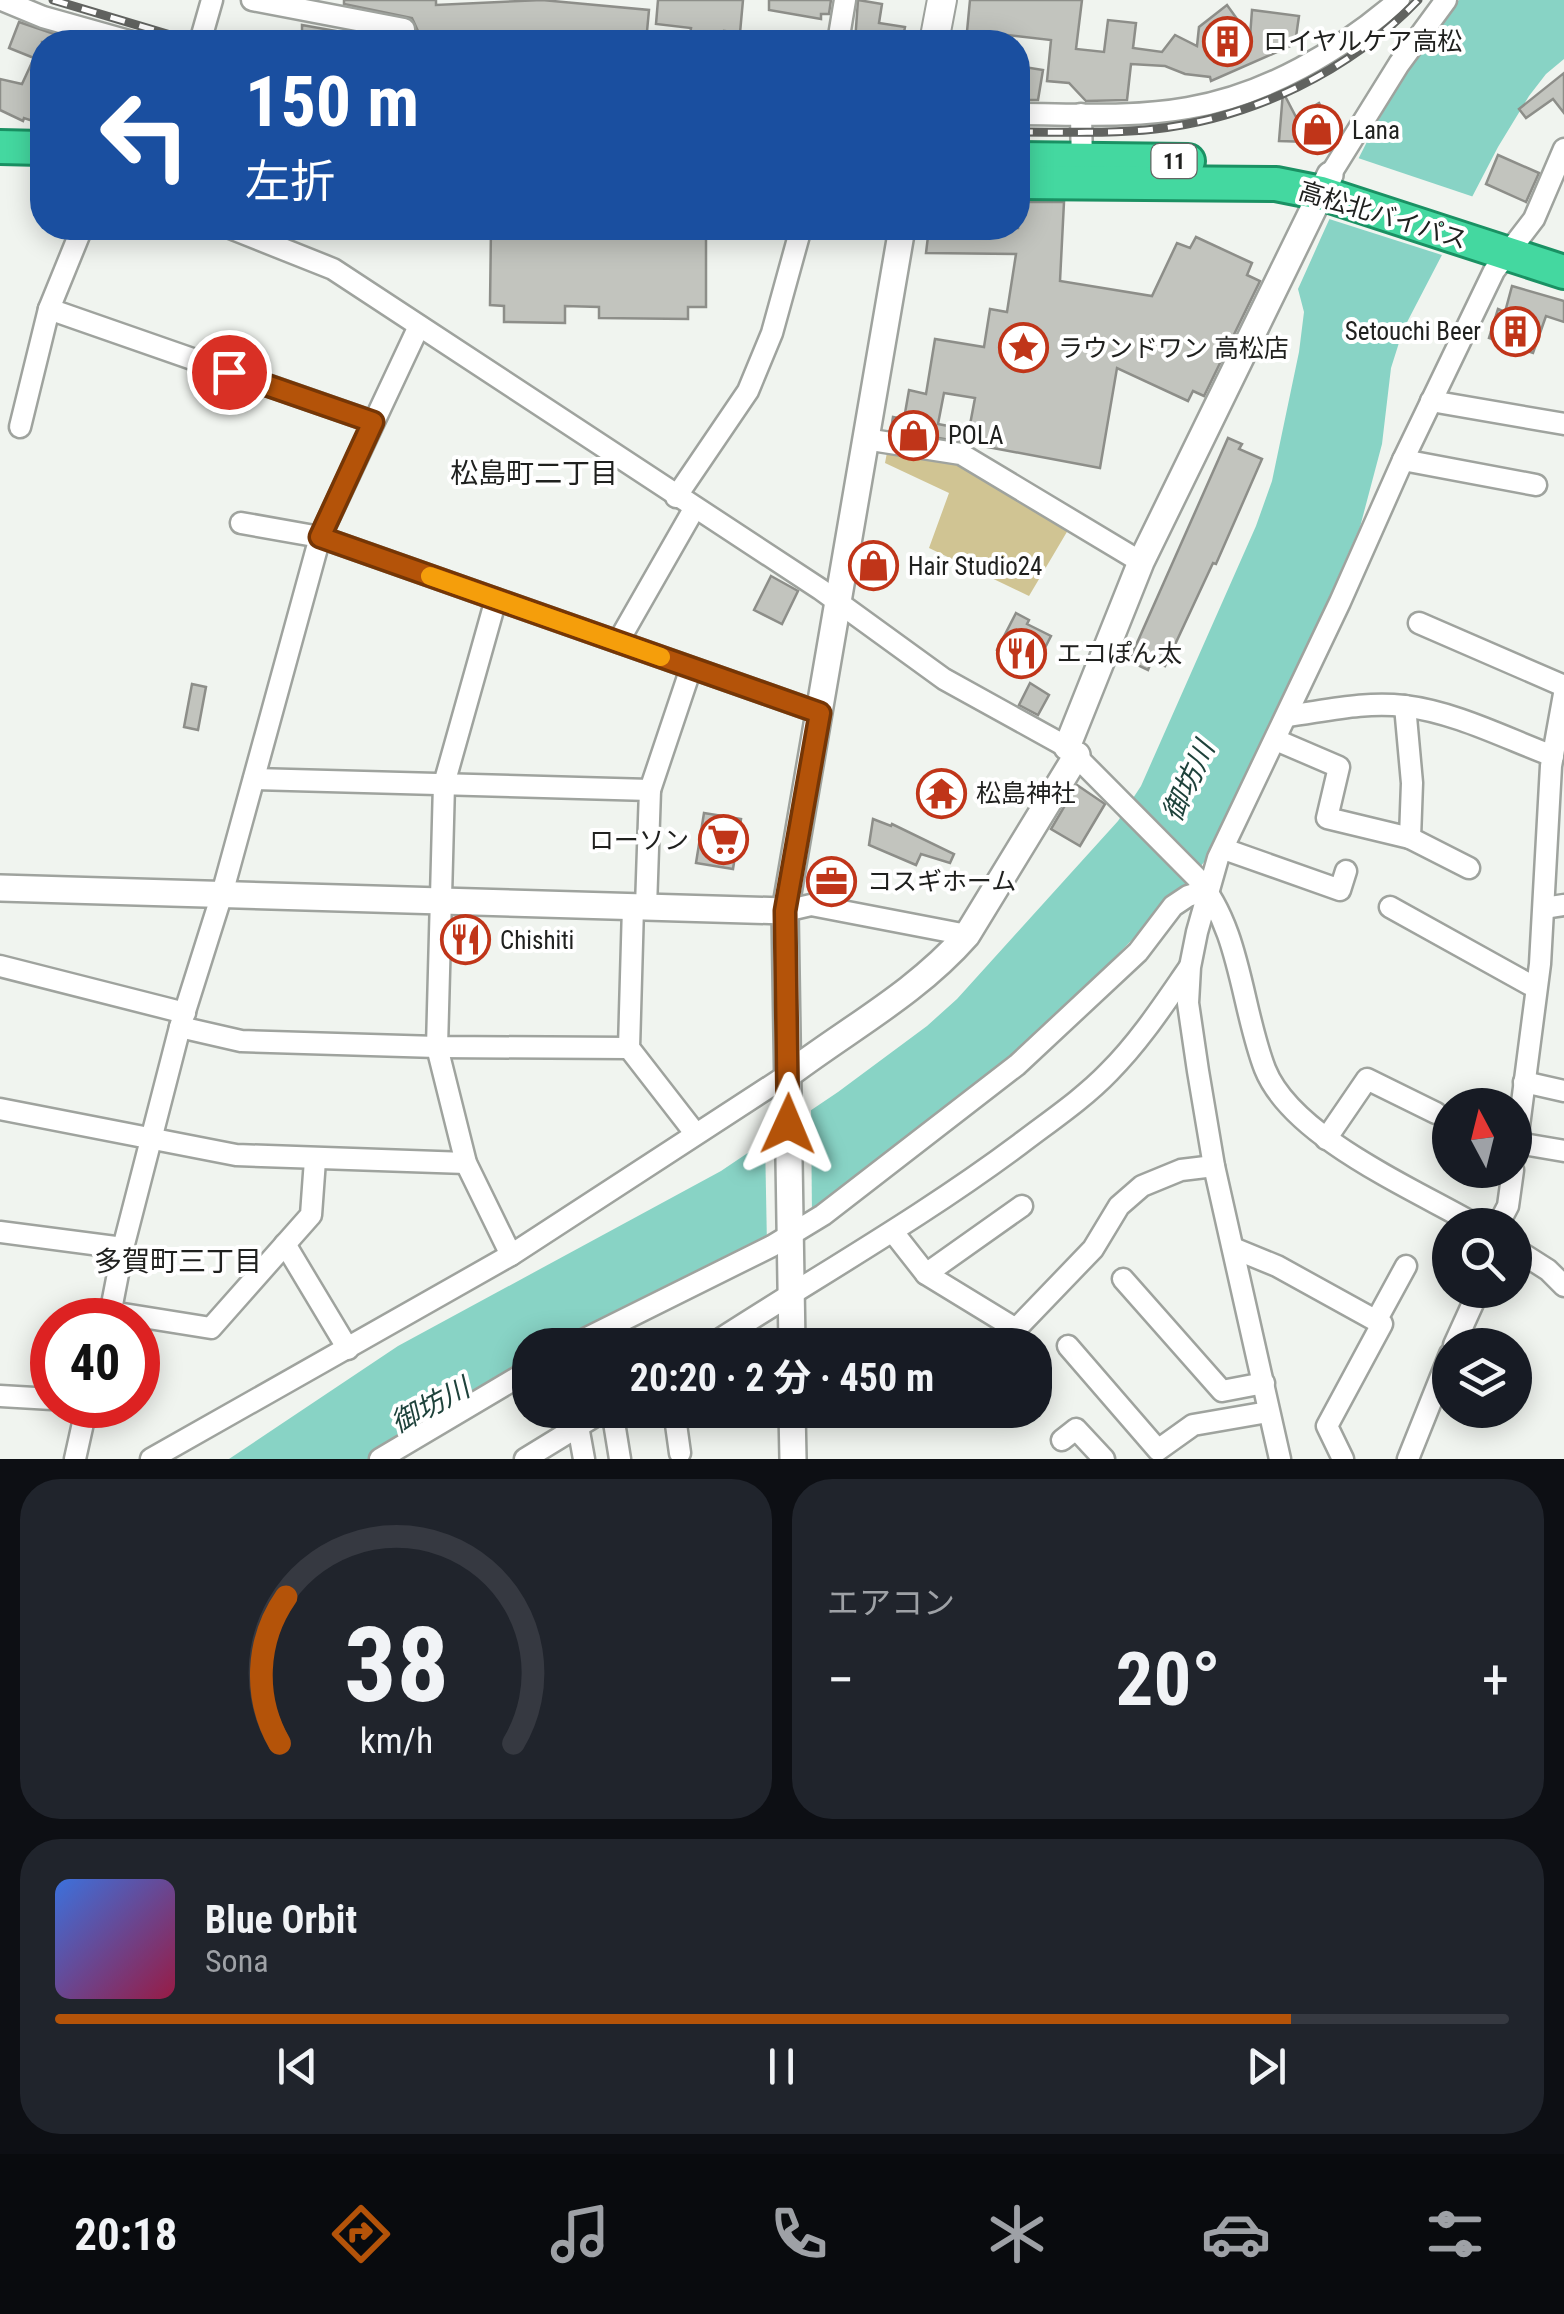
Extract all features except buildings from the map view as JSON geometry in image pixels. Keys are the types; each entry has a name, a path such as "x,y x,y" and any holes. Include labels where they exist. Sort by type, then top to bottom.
{"highway":[{"path":"0,147 30,148"},
{"name":"高松北バイパス","path":"1030,160 1082,171"},
{"name":"高松北バイパス","path":"1030,180 1082,171 1248,162 1514,244 1564,249"},
{"path":"0,168 30,168"},
{"name":"高松北バイパス","path":"1514,244 1564,272"}],"main road":[{"path":"936,30 942,0"}],"street":[{"path":"2,0 43,18 88,30"},
{"path":"203,30 212,0"},
{"path":"252,0 404,28"},
{"path":"840,30 844,0"},
{"path":"1030,114 1162,112 1244,93 1324,55 1399,0"},
{"path":"151,1459 511,1255 789,1074 925,979 967,934 1072,751 1142,562 1332,187 1399,64 1446,0"},
{"path":"1081,114 1082,171"},
{"path":"606,1328 791,1233 949,1121 1017,1065 1138,952 1173,906 1202,884 1224,849 1276,740 1431,400 1514,244 1534,219 1564,148"},
{"path":"20,428 49,309 77,240"},
{"path":"261,240 333,268 838,602 944,679 1072,751 1202,884 1226,932 1266,1071 1283,1101 1326,1139 1446,1208"},
{"path":"618,642 685,503 748,391 772,333 798,240"},
{"path":"792,1328 785,911 900,240"},
{"path":"49,309 373,422"},
{"path":"113,1298 182,1020 222,894 320,537 420,326"},
{"path":"1431,400 1564,424"},
{"path":"865,439 961,454 1142,562"},
{"path":"1403,460 1536,485"},
{"path":"241,523 320,537 820,713"},
{"path":"496,600 444,784 437,1047 466,1163 511,1255"},
{"path":"1419,623 1564,686"},
{"path":"692,668 650,790 629,1048 695,1133"},
{"path":"1523,1088 1540,964 1554,906 1557,789 1553,756 1564,694"},
{"path":"1287,716 1371,705 1404,706 1449,716 1553,756"},
{"path":"1404,706 1412,783 1410,838"},
{"path":"1276,740 1340,768 1326,818 1410,838 1469,868"},
{"path":"254,778 650,790"},
{"path":"1224,849 1340,890 1346,871"},
{"path":"1202,884 1188,1002 1214,1166 1280,1459"},
{"path":"0,888 785,911 811,905 967,934"},
{"path":"1390,907 1536,988"},
{"path":"1540,964 1564,960"},
{"path":"0,966 241,1040 629,1048"},
{"path":"737,1328 984,1171 1109,1073 1190,967"},
{"path":"1326,1139 1367,1079 1432,1111"},
{"path":"1524,1082 1564,1090"},
{"path":"0,1110 236,1155 466,1163"},
{"path":"1532,1150 1564,1151"},
{"path":"160,1322 211,1328 311,1215 314,1160"},
{"path":"893,1232 926,1274 1016,1329 1093,1249 1118,1206 1142,1186 1182,1170 1214,1166"},
{"path":"926,1274 1022,1206"},
{"path":"0,1232 123,1248"},
{"path":"284,1244 348,1349"},
{"path":"1233,1248 1277,1266 1382,1324 1327,1426 1343,1459"},
{"path":"1532,1260 1564,1286"},
{"path":"1376,1321 1406,1266"},
{"path":"1123,1279 1222,1390 1264,1383"},
{"path":"1068,1346 1158,1450 1193,1425 1268,1412"},
{"path":"380,1459 512,1381"},
{"path":"0,1396 30,1398"},
{"path":"1408,1459 1432,1399"},
{"path":"75,1459 82,1428"},
{"path":"524,1459 575,1428"},
{"path":"578,1428 584,1459"},
{"path":"612,1428 620,1459"},
{"path":"677,1428 680,1453"},
{"path":"792,1428 793,1459"},
{"path":"1062,1440 1076,1429 1104,1459"}],"shaded area":[{"path":"888,447 960,459 1071,525 1029,596 929,548 949,493 885,463"}],"water":[{"name":"御坊川","path":"1459,0 1564,0 1564,59 1529,96 1498,147 1403,330 1391,368 1382,444 1360,527 1241,797 1213,851 1184,887 1054,1019 970,1094 767,1244 600,1328 512,1328 512,1376 369,1459 229,1459 398,1346 721,1171 838,1092 957,999 1118,821 1141,786 1256,526 1272,481 1299,352 1304,312 1298,289 1350,175 1389,102"}],"pier":[{"path":"1355,157 1474,197 1445,256 1326,218"},
{"path":"811,1109 812,1217 767,1246 765,1139"}],"railway":[{"path":"53,0 154,30"},
{"path":"1030,132 1138,131 1228,114 1298,87 1331,69 1362,49 1418,0"}],"slow traffic":[{"path":"430,576 661,657"}],"place":[{"name":"ロイヤルケア高松","path":"1228,41"},
{"name":"Lana","path":"1317,130"},
{"name":"Setouchi Beer","path":"1516,331"},
{"name":"ラウンドワン 高松店","path":"1023,348"},
{"name":"POLA","path":"913,435"},
{"name":"Hair Studio24","path":"873,566"},
{"name":"エコぽん太","path":"1022,653"},
{"name":"松島神社","path":"941,793"},
{"name":"ローソン","path":"724,840"},
{"name":"コスギホーム","path":"832,881"},
{"name":"Chishiti","path":"465,940"}],"district":[{"name":"松島町二丁目","path":"534,473"},
{"name":"多賀町三丁目","path":"178,1261"}],"route":[{"path":"229,372 373,422 320,537 820,713 785,911 788,1124"}]}
